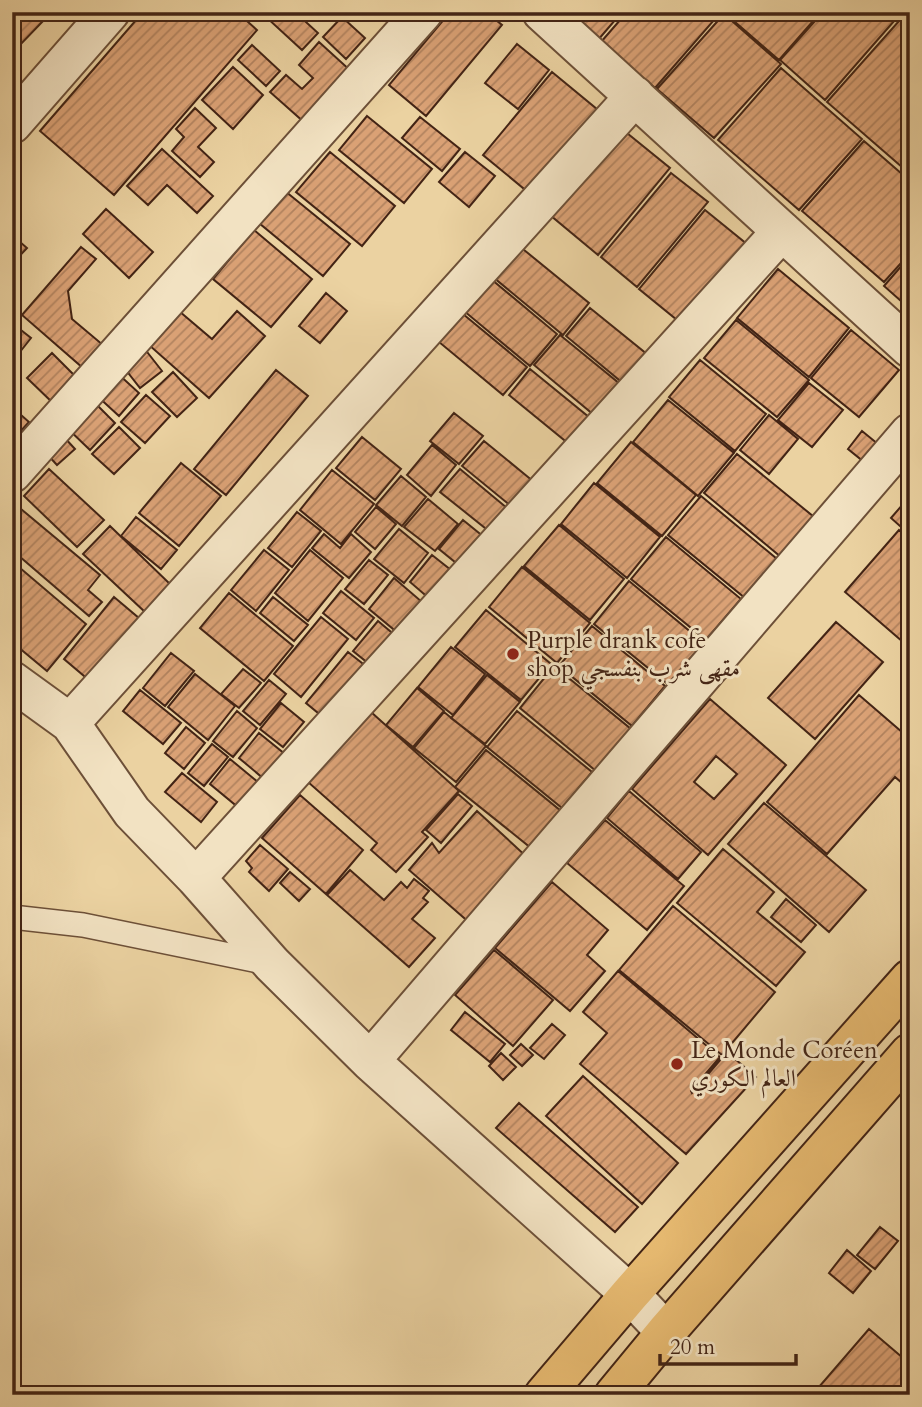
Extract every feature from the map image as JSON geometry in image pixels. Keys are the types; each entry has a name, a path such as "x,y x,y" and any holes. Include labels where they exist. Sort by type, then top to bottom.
{"main road":[{"path":"544,1395 629,1294 910,979"},
{"path":"614,1395 910,1053"}],"street":[{"path":"12,124 110,12"},
{"path":"12,473 423,12"},
{"path":"542,12 910,348"},
{"path":"70,723 635,96"},
{"path":"196,878 782,231"},
{"path":"370,1061 910,433"},
{"path":"12,681 70,723 132,813 196,878 272,964 370,1061 629,1294 666,1332"}],"lane":[{"path":"12,917 83,925 272,964"}],"building":[{"path":"12,12 39,12 36,15 43,21 20,45 15,41 12,44"},
{"path":"143,12 237,12 257,30 114,195 40,131"},
{"path":"270,12 295,12 318,33 302,50 266,17"},
{"path":"450,12 486,12 502,25 426,116 389,85"},
{"path":"552,12 622,12 592,47"},
{"path":"627,12 706,12 715,19 655,88 601,42"},
{"path":"729,12 821,12 779,60 727,15"},
{"path":"823,12 902,12 825,100 780,60"},
{"path":"907,12 910,12 910,174 827,102"},
{"path":"724,14 781,64 714,138 657,89"},
{"path":"342,17 365,38 346,59 323,37"},
{"path":"319,42 352,72 305,123 270,92 286,75 302,89 313,78 299,65"},
{"path":"517,44 549,70 518,109 485,83"},
{"path":"252,45 280,71 266,86 238,60"},
{"path":"233,67 263,95 233,129 202,100"},
{"path":"781,68 862,139 799,210 718,140"},
{"path":"552,72 598,110 529,193 483,155"},
{"path":"195,108 216,128 198,147 214,162 200,177 172,151 184,137 176,129"},
{"path":"367,116 432,169 404,203 339,150"},
{"path":"420,117 460,149 442,171 402,138"},
{"path":"622,129 670,168 598,255 550,215"},
{"path":"864,141 910,181 910,253 884,282 802,211"},
{"path":"162,149 213,196 197,213 167,185 148,205 127,186"},
{"path":"330,152 395,206 362,246 296,192"},
{"path":"465,152 495,176 469,207 439,182"},
{"path":"671,173 708,202 637,287 601,257"},
{"path":"285,191 350,244 323,276 259,223"},
{"path":"106,209 153,252 129,278 83,234"},
{"path":"705,210 748,245 682,324 639,289"},
{"path":"254,230 312,279 271,327 213,279"},
{"path":"12,235 27,248 12,264"},
{"path":"518,245 589,303 563,335 493,277"},
{"path":"81,247 96,259 68,291 72,319 103,345 83,368 22,315"},
{"path":"910,256 910,309 884,286"},
{"path":"778,269 849,328 809,377 737,318"},
{"path":"491,279 557,334 530,366 464,311"},
{"path":"326,293 347,311 320,343 299,326"},
{"path":"590,308 648,355 624,384 566,336"},
{"path":"179,311 212,339 237,311 265,336 209,398 149,345"},
{"path":"463,314 527,367 503,395 439,342"},
{"path":"736,320 809,380 777,417 704,358"},
{"path":"12,323 31,338 12,362"},
{"path":"851,330 899,370 859,417 811,378"},
{"path":"560,335 620,384 594,415 534,365"},
{"path":"144,348 162,371 140,388 122,365"},
{"path":"52,353 79,380 54,404 27,378"},
{"path":"700,360 766,414 735,451 669,397"},
{"path":"530,369 590,418 569,444 509,395"},
{"path":"276,370 308,396 226,495 194,469"},
{"path":"116,372 139,393 119,416 95,394"},
{"path":"173,372 197,398 177,417 152,392"},
{"path":"809,383 843,410 812,447 778,420"},
{"path":"146,395 170,416 145,443 121,422"},
{"path":"91,399 115,423 90,450 65,426"},
{"path":"668,400 734,453 698,496 633,442"},
{"path":"12,407 29,422 12,441"},
{"path":"454,413 483,436 459,464 430,441"},
{"path":"769,415 798,439 769,474 740,450"},
{"path":"119,427 140,448 114,474 92,454"},
{"path":"862,431 889,453 874,470 848,449"},
{"path":"63,436 75,449 57,465 45,452"},
{"path":"362,437 401,469 375,500 336,468"},
{"path":"484,441 539,486 517,511 462,466"},
{"path":"631,442 696,495 662,536 597,483"},
{"path":"432,445 456,465 431,496 407,475"},
{"path":"737,454 814,517 781,557 704,493"},
{"path":"181,463 221,496 179,546 139,513"},
{"path":"49,469 104,520 77,547 24,496"},
{"path":"460,469 513,513 495,536 440,492"},
{"path":"332,470 374,504 341,544 300,510"},
{"path":"401,476 426,497 402,526 376,505"},
{"path":"594,483 660,537 627,578 561,524"},
{"path":"701,496 777,559 745,598 668,535"},
{"path":"910,496 910,535 891,518"},
{"path":"428,499 458,524 435,551 404,527"},
{"path":"15,504 100,575 88,590 102,602 89,616 12,550 12,535 17,529 12,524 12,507"},
{"path":"376,507 396,524 375,549 355,532"},
{"path":"297,512 321,531 292,567 268,548"},
{"path":"136,517 177,550 161,569 121,536"},
{"path":"463,520 490,542 466,571 439,549"},
{"path":"559,525 624,579 590,620 524,566"},
{"path":"110,526 171,585 145,612 83,554"},
{"path":"399,529 428,553 404,583 374,559"},
{"path":"899,530 910,540 910,648 845,592"},
{"path":"324,534 340,548 351,534 371,552 349,578 312,548"},
{"path":"666,537 741,599 706,640 631,579"},
{"path":"264,550 289,570 256,611 231,590"},
{"path":"310,550 343,578 308,621 275,593"},
{"path":"432,555 461,578 438,606 410,582"},
{"path":"369,560 388,575 364,604 345,589"},
{"path":"13,562 86,624 47,671 12,642 12,628 17,621 12,617"},
{"path":"522,567 590,623 557,663 489,607"},
{"path":"394,578 429,608 404,638 369,609"},
{"path":"629,581 704,643 669,685 594,624"},
{"path":"341,591 374,618 356,640 323,613"},
{"path":"229,593 293,646 264,681 200,628"},
{"path":"114,597 140,619 90,681 64,659"},
{"path":"273,597 308,625 294,641 260,613"},
{"path":"486,610 551,664 521,700 455,647"},
{"path":"321,617 348,639 301,697 274,674"},
{"path":"378,621 397,637 373,667 353,651"},
{"path":"836,622 883,662 815,739 768,698"},
{"path":"592,626 665,686 632,726 559,666"},
{"path":"451,647 485,674 453,715 418,687"},
{"path":"348,652 372,671 329,722 306,703"},
{"path":"171,653 194,671 165,706 143,688"},
{"path":"554,666 631,729 596,771 520,708"},
{"path":"243,669 261,683 239,708 221,694"},
{"path":"195,674 235,706 208,740 168,707"},
{"path":"487,675 520,702 485,744 451,718"},
{"path":"269,680 286,694 260,725 243,711"},
{"path":"417,688 444,711 413,747 386,725"},
{"path":"140,690 181,723 163,744 123,711"},
{"path":"859,695 910,739 910,790 895,777 827,854 767,802"},
{"path":"710,699 786,765 708,855 632,789","holes":["716,756 737,774 714,799 694,782"]},
{"path":"281,703 304,722 283,747 260,729"},
{"path":"237,711 257,728 233,757 213,741"},
{"path":"517,711 592,772 562,808 487,747"},
{"path":"371,712 459,791 422,832 428,837 396,872 371,850 377,843 308,782"},
{"path":"444,712 486,746 456,782 414,748"},
{"path":"186,727 205,743 184,769 165,753"},
{"path":"259,733 291,759 270,784 239,758"},
{"path":"212,744 228,757 204,786 188,773"},
{"path":"486,750 561,811 531,848 455,787"},
{"path":"230,759 265,788 245,813 210,784"},
{"path":"182,773 217,802 201,822 165,792"},
{"path":"629,791 701,852 678,879 607,818"},
{"path":"458,794 472,806 441,843 426,830"},
{"path":"300,795 363,850 326,894 262,838"},
{"path":"764,803 866,890 829,932 728,844"},
{"path":"477,811 529,859 471,924 409,870 432,843 439,853"},
{"path":"605,820 684,886 647,930 567,863"},
{"path":"260,845 288,869 269,891 249,872 252,868 246,861"},
{"path":"723,849 774,892 757,912 805,952 776,986 677,903"},
{"path":"350,870 384,900 401,882 407,888 414,879 429,891 423,898 428,902 412,919 435,938 409,967 327,895"},
{"path":"290,872 310,889 299,901 280,883"},
{"path":"552,882 608,930 587,955 605,971 570,1011 495,948"},
{"path":"786,899 816,925 801,942 771,917"},
{"path":"673,906 775,992 722,1055 619,970"},
{"path":"494,950 553,1000 513,1046 455,995"},
{"path":"618,971 720,1057 692,1093 727,1052 756,1077 686,1154 580,1064 607,1033 583,1012"},
{"path":"465,1012 505,1044 490,1062 451,1030"},
{"path":"552,1024 565,1035 544,1059 530,1048"},
{"path":"521,1044 533,1055 522,1066 510,1055"},
{"path":"501,1053 516,1067 503,1080 489,1066"},
{"path":"583,1076 678,1163 642,1204 546,1116"},
{"path":"519,1103 638,1207 615,1232 496,1128"},
{"path":"880,1227 898,1241 875,1269 857,1255"},
{"path":"847,1250 871,1271 853,1293 829,1273"},
{"path":"869,1329 910,1364 910,1395 812,1395"}],"place":[{"name":"Purple drank cofe shop مقهى شرب بنفسجي","path":"513,654"},
{"name":"Le Monde Coréen العالم الكوري","path":"677,1064"}]}
